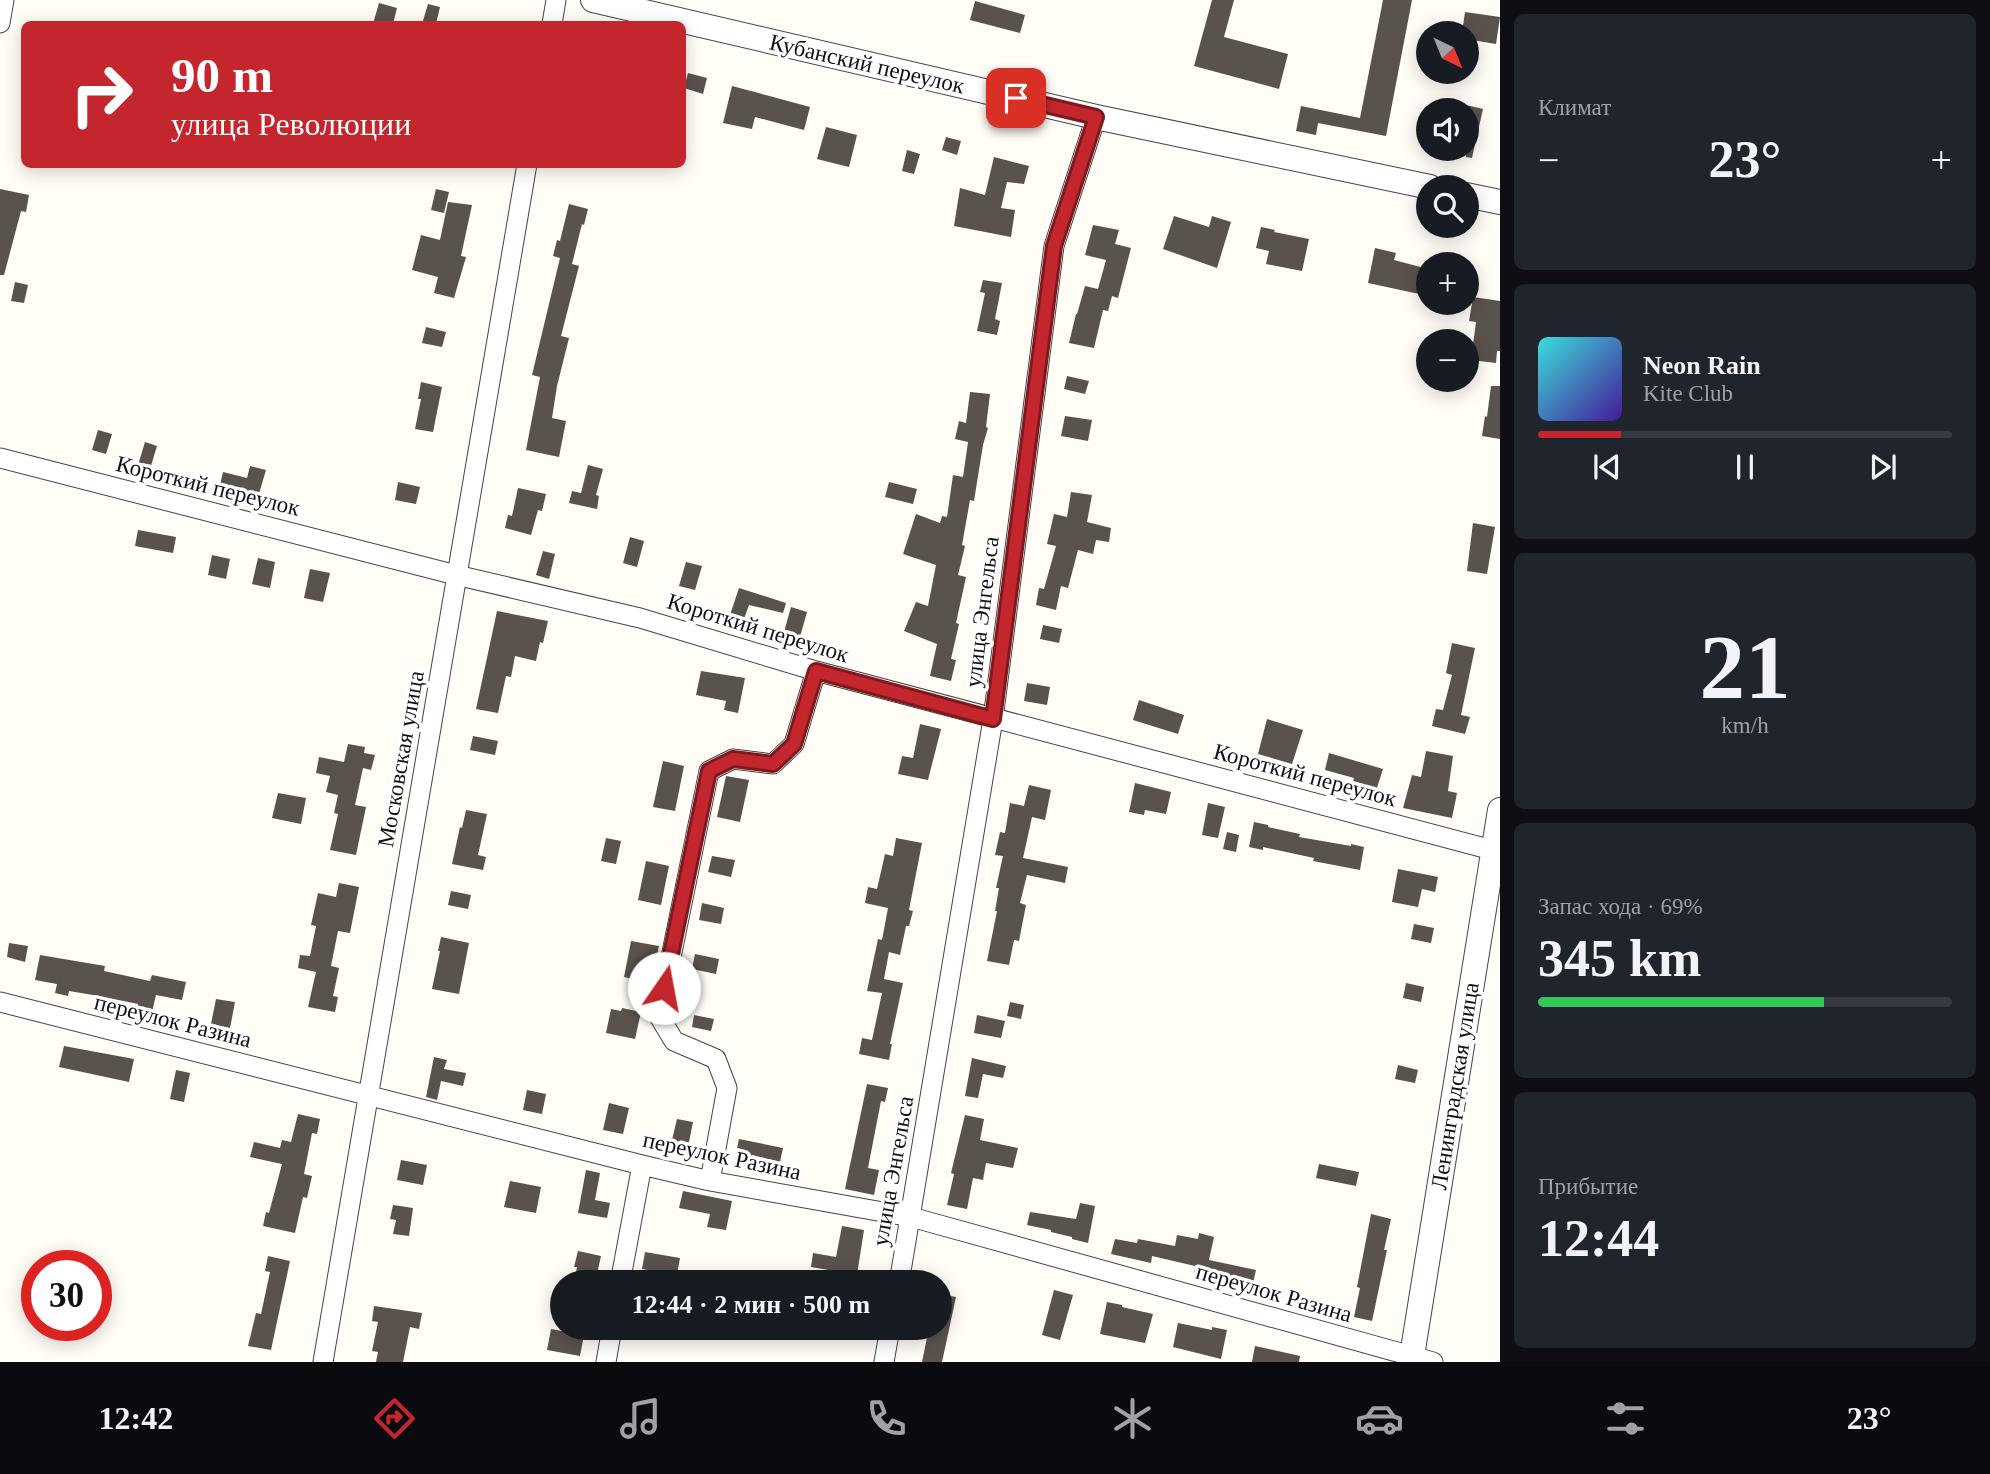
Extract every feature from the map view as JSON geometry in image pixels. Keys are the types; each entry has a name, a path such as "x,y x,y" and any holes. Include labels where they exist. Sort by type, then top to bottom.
{"street":[{"path":"0,23 4,0"},
{"path":"552,21 556,0"},
{"name":"Кубанский переулок","path":"593,0 683,21"},
{"name":"Кубанский переулок","path":"686,22 1096,117 1416,184"},
{"name":"улица Энгельса","path":"901,1270 993,719 1054,246 1096,117"},
{"name":"Московская улица","path":"323,1362 526,168"},
{"path":"1479,198 1500,202"},
{"name":"Короткий переулок","path":"0,458 456,576 640,618 816,671 1497,851"},
{"path":"710,1181 727,1088 716,1059 674,1041 659,1016 709,771 733,759 773,764 794,744 816,671"},
{"name":"Ленинградская улица","path":"1419,1360 1497,851 1500,810"},
{"name":"переулок Разина","path":"0,1002 642,1165 710,1181 911,1217 1419,1360"},
{"path":"622,1270 642,1165"},
{"path":"606,1362 610,1340"},
{"path":"884,1362 888,1340"}],"building":[{"path":"1212,0 1234,0 1224,37 1288,54 1279,89 1194,66"},
{"path":"1383,0 1412,0 1386,136 1318,123 1316,135 1296,131 1301,106 1360,118"},
{"path":"975,1 1025,15 1020,33 970,20"},
{"path":"379,3 397,8 394,21 374,21"},
{"path":"428,4 440,7 437,21 423,21"},
{"path":"1465,12 1500,17 1496,44 1479,41 1479,21 1464,21"},
{"path":"688,73 707,78 703,94 686,89"},
{"path":"732,86 810,107 804,130 755,117 752,129 723,123"},
{"path":"1479,108 1483,109 1479,127"},
{"path":"826,127 857,135 849,167 817,159"},
{"path":"946,137 961,141 957,155 942,150"},
{"path":"907,150 920,154 914,174 902,171"},
{"path":"994,157 1029,166 1024,184 1007,182 1001,208 1015,210 1011,237 954,226 960,188 985,195"},
{"path":"0,189 29,195 26,212 21,211 4,275 0,275"},
{"path":"436,189 449,192 444,213 431,210"},
{"path":"448,202 472,205 461,256 466,257 454,298 434,293 438,277 412,270 421,235 440,240"},
{"path":"569,204 588,209 572,264 579,266 561,336 569,338 552,418 566,421 559,457 526,450 540,377 532,375 560,258 553,256 557,240 560,241"},
{"path":"1174,216 1209,227 1212,216 1231,222 1217,268 1163,249"},
{"path":"1093,225 1119,230 1115,244 1131,248 1118,298 1112,296 1108,311 1103,310 1094,348 1069,343 1085,286 1098,289 1106,260 1085,255"},
{"path":"1261,227 1309,239 1302,271 1266,264 1269,251 1256,248"},
{"path":"1375,248 1396,253 1394,260 1416,266 1416,293 1368,283"},
{"path":"983,280 1002,283 995,319 1000,321 997,335 977,331 985,293 980,292"},
{"path":"15,282 28,285 24,303 11,301"},
{"path":"1479,298 1500,301 1500,351 1497,351 1496,363 1479,361 1479,329 1475,329 1476,322 1469,321 1470,315 1479,315"},
{"path":"426,327 446,332 442,347 422,343"},
{"path":"1067,376 1089,381 1085,394 1064,389"},
{"path":"421,382 442,387 433,432 415,429 421,399 418,399"},
{"path":"1491,386 1500,386 1500,439 1482,436"},
{"path":"970,392 990,394 988,428 974,501 970,500 962,545 965,546 958,575 966,577 956,623 959,624 951,659 956,660 951,681 930,676 937,644 904,631 916,602 928,606 936,565 903,554 916,514 940,523 942,516 947,517 953,475 963,477 968,442 955,439 959,421 966,423"},
{"path":"1065,416 1092,420 1088,441 1061,436"},
{"path":"98,430 112,434 106,454 92,450"},
{"path":"145,442 157,446 150,469 138,465"},
{"path":"588,465 603,469 596,495 599,496 597,509 569,503 572,491 581,493"},
{"path":"250,466 266,470 258,497 220,485 223,472 247,478"},
{"path":"398,482 420,487 416,504 395,500"},
{"path":"889,482 917,489 913,504 885,497"},
{"path":"518,488 546,494 531,535 505,528 508,515 512,516"},
{"path":"1071,492 1092,495 1087,522 1111,528 1109,542 1096,540 1093,554 1078,550 1068,588 1061,586 1056,610 1036,605 1039,588 1044,589 1056,546 1047,544 1054,514 1067,517"},
{"path":"1473,523 1495,527 1487,574 1467,571"},
{"path":"138,530 176,537 173,553 135,546"},
{"path":"630,537 644,541 637,567 623,563"},
{"path":"543,551 555,554 549,579 536,575"},
{"path":"212,555 230,559 226,579 208,575"},
{"path":"258,558 275,562 270,588 252,584"},
{"path":"686,562 702,566 695,590 679,586"},
{"path":"310,569 330,573 323,602 304,598"},
{"path":"739,588 786,603 783,613 749,605 744,619 730,615"},
{"path":"791,607 807,612 800,637 784,632"},
{"path":"497,611 548,621 536,661 515,656 511,677 506,676 498,713 476,709"},
{"path":"1043,625 1062,629 1059,643 1040,639"},
{"path":"1452,643 1475,648 1461,715 1470,717 1465,734 1432,726 1436,709 1443,710 1452,675 1446,673"},
{"path":"701,671 745,678 738,713 724,710 726,701 696,695"},
{"path":"1027,683 1050,687 1047,705 1024,701"},
{"path":"1139,700 1184,715 1178,734 1133,720"},
{"path":"1267,719 1303,730 1292,764 1258,754"},
{"path":"920,724 941,729 928,780 898,774 902,756 913,758"},
{"path":"473,736 498,741 495,755 470,750"},
{"path":"348,744 365,747 364,753 375,755 371,770 363,768 355,805 366,807 356,855 330,850 338,814 334,813 338,795 326,792 330,776 316,773 319,757 344,762"},
{"path":"1426,751 1453,756 1448,791 1457,793 1452,818 1403,808 1412,775 1421,777"},
{"path":"1329,753 1383,769 1374,797 1351,789 1354,778 1325,770"},
{"path":"663,761 684,766 675,811 653,807"},
{"path":"726,776 749,780 740,822 717,817"},
{"path":"1135,783 1171,792 1166,814 1145,810 1144,815 1129,812"},
{"path":"1029,785 1051,790 1045,820 1032,817 1023,858 1068,867 1065,883 1027,875 1020,903 1026,905 1019,941 1014,940 1009,965 987,961 997,911 999,888 996,888 1003,856 995,855 1000,832 1005,833 1010,803 1024,806"},
{"path":"278,793 306,798 301,824 272,818"},
{"path":"1208,803 1225,807 1218,838 1202,835"},
{"path":"466,810 487,814 478,855 486,857 483,870 452,864"},
{"path":"1254,822 1300,834 1299,837 1364,847 1360,870 1263,847 1263,850 1249,847"},
{"path":"1227,832 1239,835 1236,852 1223,849"},
{"path":"606,838 621,841 616,864 601,861"},
{"path":"896,838 922,843 909,910 913,911 909,926 906,926 900,955 889,952 884,979 903,983 889,1060 859,1054 862,1038 872,1040 882,993 867,991 888,908 865,903 868,887 877,889 885,854 893,856"},
{"path":"712,856 735,860 731,877 708,872"},
{"path":"646,861 669,866 661,905 638,900"},
{"path":"1398,869 1438,877 1435,892 1422,889 1418,907 1392,902"},
{"path":"339,883 359,887 350,933 338,931 331,966 339,968 333,996 338,997 335,1012 308,1007 316,972 298,968 300,955 310,956 316,926 311,925 318,893 336,897"},
{"path":"451,891 471,895 468,909 448,905"},
{"path":"702,903 724,908 721,924 699,920"},
{"path":"1414,924 1434,928 1431,943 1411,939"},
{"path":"441,937 469,943 459,994 432,989"},
{"path":"631,941 659,946 651,983 624,977"},
{"path":"9,943 28,946 25,962 7,957"},
{"path":"695,954 719,959 716,974 692,969"},
{"path":"40,955 105,966 104,971 150,981 152,975 186,982 182,1000 156,995 152,1012 137,1009 138,1004 99,996 69,991 68,996 55,993 57,984 35,980"},
{"path":"1406,983 1424,987 1421,1002 1403,998"},
{"path":"216,999 235,1002 230,1028 211,1024"},
{"path":"1010,1002 1024,1005 1021,1019 1007,1016"},
{"path":"622,1008 641,1012 635,1039 606,1033 611,1009 621,1011"},
{"path":"694,1015 714,1019 711,1031 692,1027"},
{"path":"977,1015 1005,1021 1001,1038 974,1033"},
{"path":"64,1046 134,1059 129,1082 59,1067"},
{"path":"434,1057 447,1060 444,1069 466,1073 463,1086 441,1081 437,1100 426,1097"},
{"path":"972,1058 1006,1066 1003,1078 983,1074 978,1098 965,1096"},
{"path":"1398,1065 1418,1070 1415,1083 1395,1079"},
{"path":"176,1070 190,1073 184,1102 170,1099"},
{"path":"867,1084 888,1088 885,1102 881,1101 868,1168 879,1170 874,1195 845,1189"},
{"path":"527,1090 546,1094 542,1114 523,1110"},
{"path":"609,1103 629,1108 623,1134 603,1130"},
{"path":"298,1114 320,1119 317,1134 312,1133 304,1174 312,1176 307,1198 303,1197 295,1233 263,1226 282,1164 250,1157 254,1142 280,1148 282,1140 291,1142"},
{"path":"965,1115 984,1119 980,1140 1018,1148 1013,1168 986,1163 983,1180 973,1178 967,1209 947,1205 954,1174 951,1173"},
{"path":"677,1119 693,1122 688,1147 671,1144"},
{"path":"739,1139 783,1148 780,1162 752,1155 751,1161 735,1158"},
{"path":"401,1160 427,1165 423,1185 397,1180"},
{"path":"1319,1164 1359,1172 1356,1186 1316,1178"},
{"path":"586,1170 600,1173 595,1200 610,1203 607,1218 578,1213"},
{"path":"510,1181 541,1187 536,1213 504,1207"},
{"path":"683,1191 732,1201 726,1230 707,1227 710,1214 679,1208"},
{"path":"1080,1203 1095,1206 1088,1243 1027,1225 1030,1212 1076,1219"},
{"path":"393,1205 413,1208 409,1236 393,1234 396,1220 390,1219"},
{"path":"1371,1214 1391,1219 1372,1321 1354,1317"},
{"path":"842,1226 864,1230 858,1270 811,1267 813,1253 836,1257"},
{"path":"1199,1233 1214,1237 1209,1260 1256,1270 1252,1288 1194,1275 1195,1266 1152,1256 1151,1263 1111,1254 1115,1239 1137,1243 1138,1239 1175,1246 1177,1235 1198,1239"},
{"path":"578,1251 601,1256 598,1270 576,1270 577,1267 574,1267"},
{"path":"645,1252 680,1258 678,1270 642,1269"},
{"path":"268,1256 290,1261 271,1350 248,1346 256,1313 261,1314 270,1272 265,1271"},
{"path":"1054,1290 1073,1295 1060,1340 1042,1335"},
{"path":"952,1296 956,1297 952,1316"},
{"path":"1107,1302 1153,1314 1145,1343 1100,1334"},
{"path":"374,1306 422,1313 419,1329 410,1327 403,1362 376,1362 378,1352 372,1351 378,1322 372,1321"},
{"path":"1178,1323 1212,1330 1212,1327 1227,1330 1221,1359 1173,1347"},
{"path":"550,1334 550,1340 583,1340 580,1356 547,1350"},
{"path":"927,1340 947,1340 942,1362 922,1362"},
{"path":"1255,1346 1300,1356 1299,1362 1252,1362"}],"route":[{"path":"664,988 709,771 733,759 773,764 794,744 816,671 993,719 1054,246 1096,117 1016,98"}]}
